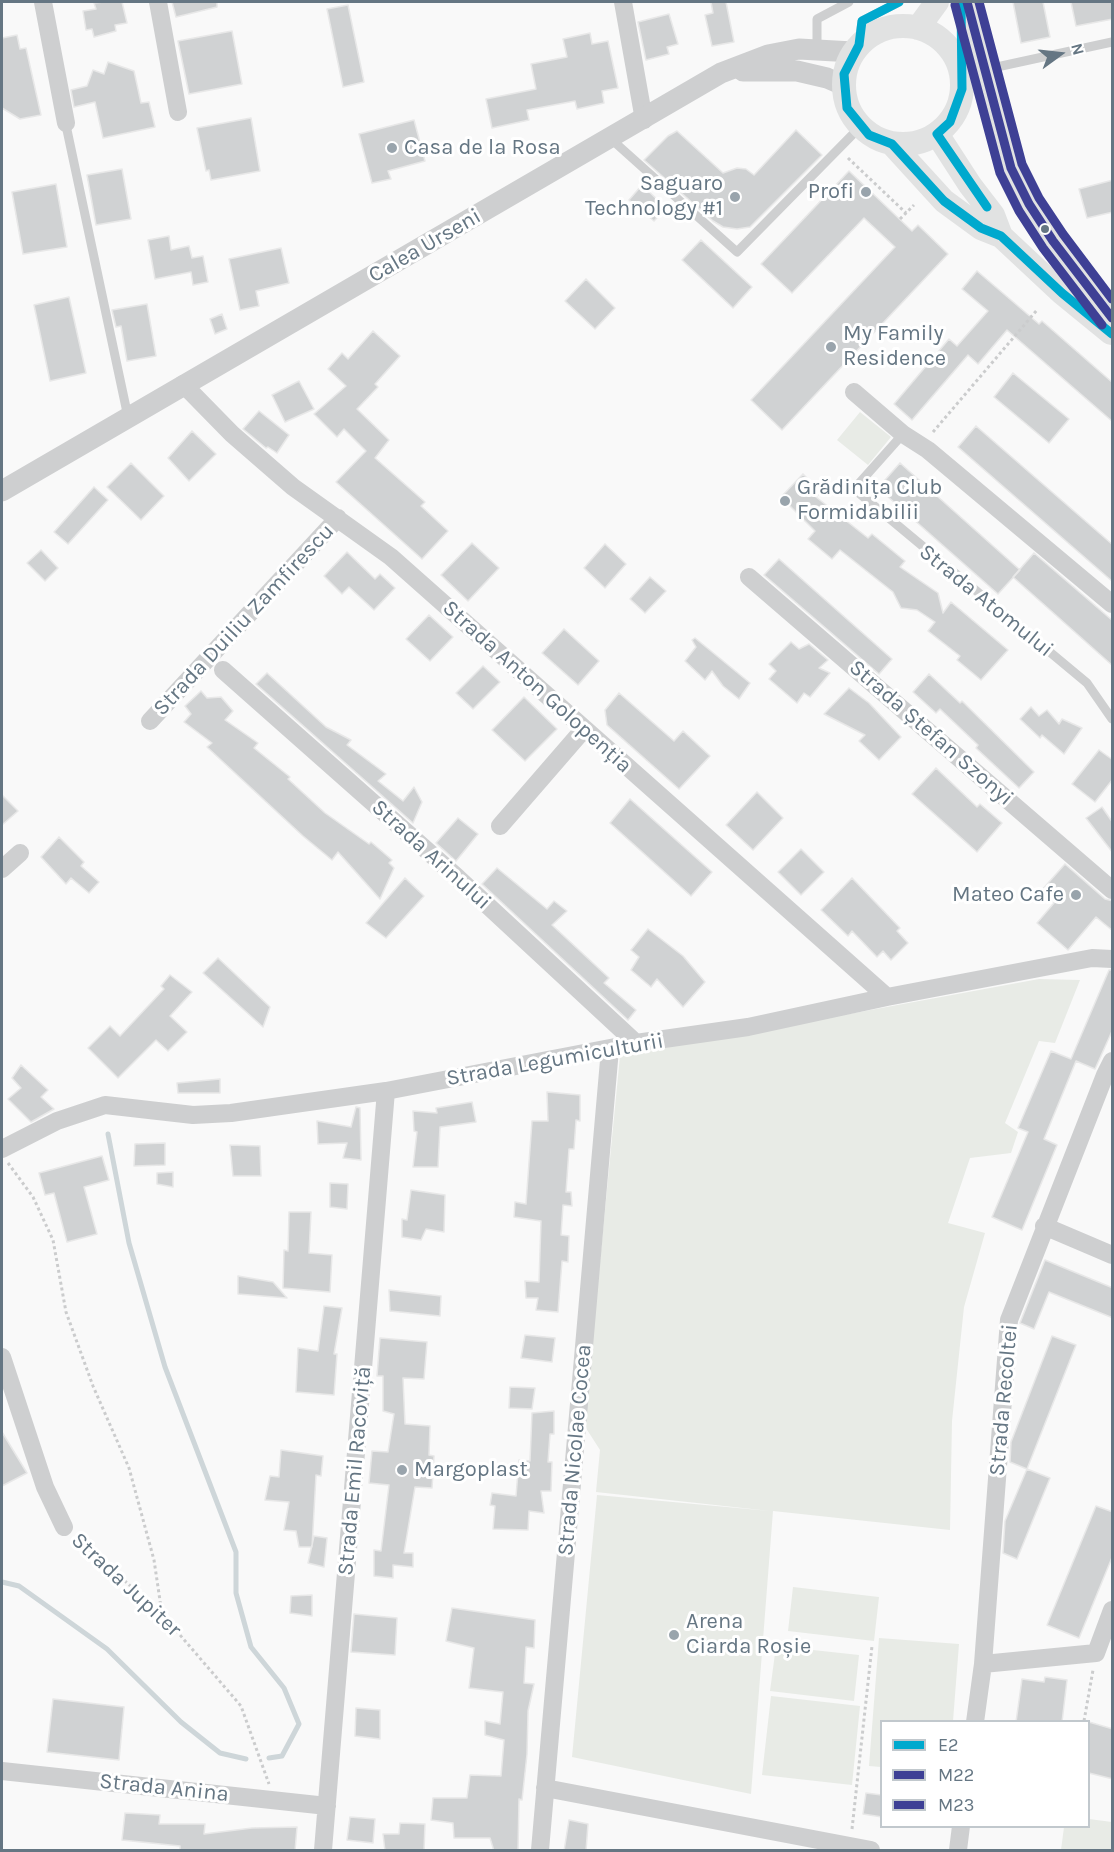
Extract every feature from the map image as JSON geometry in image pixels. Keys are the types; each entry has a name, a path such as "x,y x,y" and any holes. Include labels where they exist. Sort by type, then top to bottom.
{"main road":[{"path":"918,28 937,2"},
{"path":"961,2 963,52 1011,168 1029,204 1053,242 1113,318"},
{"path":"968,2 972,70 962,88 958,106 950,122 937,134 908,145 880,141 860,128 848,108 843,85 848,62 856,49 876,32 897,26 918,28 937,37 972,70"},
{"path":"937,134 970,185 993,215 1001,236"},
{"path":"892,144 944,201 981,228 1001,236 1062,293 1113,334"}],"street":[{"path":"43,2 67,127"},
{"path":"158,2 178,112"},
{"path":"623,2 644,120"},
{"name":"Calea Urseni","path":"2,491 183,384 644,120 721,73 768,56 799,49 856,49"},
{"name":"Calea Urseni","path":"721,73 797,71 827,78 843,85"},
{"name":"Strada Anton Golopenția","path":"183,384 232,434 284,479 391,557 887,997"},
{"path":"854,392 1113,604"},
{"name":"Strada Duiliu Zamfirescu","path":"150,721 338,518"},
{"name":"Strada Ștefan Szonyi","path":"749,577 1113,890"},
{"name":"Strada Arinului","path":"223,670 458,878 636,1043"},
{"path":"500,826 584,729"},
{"path":"2,869 20,853"},
{"name":"Strada Legumiculturii","path":"5,1155 57,1121 105,1105 203,1114 386,1091 636,1043 748,1027 887,997 1092,958 1113,959"},
{"name":"Strada Nicolae Cocea","path":"540,1851 610,1049"},
{"name":"Strada Recoltei","path":"975,1720 983,1665 1009,1320 1044,1226 1113,1060"},
{"name":"Strada Emil Racoviță","path":"323,1851 386,1091"},
{"path":"1044,1226 1113,1255"},
{"name":"Strada Jupiter","path":"2,1357 45,1487 64,1527"},
{"path":"983,1665 1096,1653 1113,1610"},
{"name":"Strada Anina","path":"2,1771 327,1806"},
{"path":"545,1788 871,1851"},
{"path":"958,1851 961,1828"}],"lane":[{"path":"817,48 817,19 849,2"},
{"path":"856,49 862,21 899,2"},
{"path":"972,70 1113,42"},
{"path":"67,127 128,417"},
{"path":"611,139 737,252 860,128"},
{"name":"Strada Atomului","path":"903,434 854,489 1087,683 1113,719"}],"path":[{"path":"848,158 906,213"},
{"path":"900,219 914,205"},
{"path":"921,445 1037,310"},
{"path":"5,1155 33,1197 53,1240 66,1312 93,1386 129,1467 154,1560 162,1614"},
{"name":"Strada Jupiter","path":"64,1527 162,1614 241,1706 275,1800"},
{"path":"850,1846 872,1646"},
{"path":"1084,1720 1096,1653"}],"shaded area":[{"path":"860,412 891,437 868,465 837,440"},
{"path":"1039,979 1080,980 1055,1043 1039,1041 1005,1123 1018,1132 1011,1153 970,1158 948,1223 985,1233 964,1307 952,1421 950,1530 773,1511 751,1794 572,1757 597,1495 770,1511 596,1492 600,1450 584,1425 620,1056"},
{"path":"793,1587 879,1597 874,1641 788,1631"},
{"path":"879,1638 959,1644 953,1720 880,1720 880,1767 869,1766"},
{"path":"776,1646 859,1655 854,1701 770,1691"},
{"path":"771,1696 860,1706 852,1785 762,1775"},
{"path":"1090,1819 1112,1822 1112,1850 1061,1850 1064,1828 1090,1828"}],"building":[{"path":"122,2 127,23 115,25 116,31 94,37 92,29 86,30 83,11 96,9 94,3"},
{"path":"172,2 217,2 217,7 176,17"},
{"path":"711,2 726,2 734,42 712,46 705,15 713,13"},
{"path":"1013,2 1043,2 1050,37 1021,43"},
{"path":"1071,2 1113,2 1113,19 1076,26"},
{"path":"348,5 364,82 343,87 327,9"},
{"path":"669,14 678,44 667,47 669,54 646,60 638,22"},
{"path":"232,31 242,84 189,94 178,41"},
{"path":"590,33 592,44 608,41 618,88 602,91 604,103 577,109 575,101 527,110 529,120 492,128 486,99 536,89 531,64 567,57 563,39"},
{"path":"17,35 20,49 26,48 41,115 20,119 2,108 2,38"},
{"path":"108,62 134,71 141,103 149,102 155,127 103,138 95,102 74,107 71,90 87,86 93,70 104,74"},
{"path":"251,118 260,171 211,180 209,170 206,171 197,128"},
{"name":"Casa de la Rosa","path":"414,120 425,161 388,171 391,179 372,183 359,134"},
{"name":"Saguaro Technology #1","path":"796,130 822,155 750,227 737,229 723,227 713,221 644,160 668,136 677,131 723,173 737,168 746,169 754,175"},
{"path":"122,169 131,219 96,225 87,175"},
{"name":"My Family Residence","path":"849,171 912,231 918,225 948,254 782,430 751,400 895,247 864,218 792,293 761,264"},
{"path":"1113,180 1113,212 1087,218 1079,189"},
{"path":"56,184 67,247 23,254 12,192"},
{"path":"642,185 666,208 654,221 629,200"},
{"path":"169,236 171,250 189,246 192,258 203,256 208,282 193,285 191,272 155,279 148,240"},
{"path":"701,240 752,287 733,308 682,260"},
{"path":"281,248 289,283 256,291 259,306 240,310 229,259"},
{"path":"977,271 1039,324 1042,321 1113,383 1113,422 1007,330 978,364 968,355 912,420 894,404 949,339 957,346 988,311 962,289"},
{"path":"586,279 615,308 595,329 565,301"},
{"path":"69,297 86,373 50,381 34,305"},
{"path":"147,304 156,356 127,361 121,326 116,327 112,310"},
{"path":"222,314 227,329 215,334 210,319"},
{"path":"373,331 400,356 375,384 378,387 357,409 389,440 375,458 425,502 421,506 448,531 422,559 336,482 366,451 344,429 337,437 314,414 346,386 328,369 342,353 348,359"},
{"path":"1013,373 1069,419 1049,443 994,397"},
{"path":"299,381 314,409 285,422 272,395"},
{"path":"259,411 289,435 277,453 266,448 243,429"},
{"path":"976,426 1113,545 1113,582 958,447"},
{"path":"192,431 216,454 189,481 168,458"},
{"path":"131,463 164,496 141,520 107,487"},
{"path":"900,463 1020,570 998,594 878,488"},
{"path":"803,474 821,492 816,497 868,538 872,534 905,561 900,567 938,593 943,613 951,602 1008,650 981,680 957,660 960,656 928,631 935,622 917,610 901,608 893,592 840,550 832,559 808,539 815,531 781,497"},
{"path":"94,487 108,500 68,544 54,532"},
{"path":"472,543 499,568 468,601 441,575"},
{"path":"605,544 626,564 605,588 584,568"},
{"path":"41,550 58,568 45,581 27,563"},
{"path":"347,552 375,579 380,574 395,588 374,610 349,587 342,594 324,576"},
{"path":"1034,553 1113,621 1113,666 1013,577"},
{"path":"779,559 892,659 879,674 764,575"},
{"path":"650,577 666,591 645,613 630,599"},
{"path":"429,615 453,637 430,661 406,639"},
{"path":"564,629 599,661 578,685 542,653"},
{"path":"695,638 750,683 739,699 723,686 712,671 705,680 685,661 696,647 692,640"},
{"path":"791,642 799,649 809,644 828,660 819,668 830,673 810,697 804,693 797,703 769,679 776,671 769,664"},
{"path":"483,666 500,682 473,709 456,693"},
{"path":"267,673 326,727 351,740 347,745 386,774 378,781 403,801 414,787 422,802 413,823 256,684"},
{"path":"929,674 960,703 962,701 1034,772 1019,788 976,748 978,745 940,709 936,713 913,692"},
{"path":"849,688 869,703 901,737 879,760 859,741 865,735 824,714"},
{"path":"201,691 207,698 221,697 233,711 225,720 258,743 254,748 290,777 288,779 325,813 369,844 371,842 392,860 389,863 394,868 380,899 338,852 332,860 303,836 207,747 212,743 184,722 191,714 185,706"},
{"path":"619,693 674,741 683,731 710,756 679,789 607,725 605,710"},
{"path":"524,697 557,729 525,761 492,730"},
{"path":"1031,707 1039,716 1047,710 1059,724 1062,719 1082,728 1064,754 1042,735 1040,738 1020,719"},
{"path":"1099,750 1113,760 1113,779 1095,802 1072,784"},
{"path":"936,768 977,807 980,804 1002,823 977,852 912,794"},
{"path":"757,792 783,818 753,850 726,825"},
{"path":"2,795 18,811 2,825"},
{"path":"630,799 712,872 691,896 610,823"},
{"path":"1102,807 1113,823 1113,853 1086,818"},
{"path":"458,818 478,834 456,861 436,843"},
{"path":"59,837 84,862 81,866 99,882 89,893 71,878 66,884 41,857"},
{"path":"801,849 824,872 801,895 778,872"},
{"name":"Mateo Cafe","path":"1065,864 1105,899 1113,901 1113,931 1096,917 1068,950 1037,923 1054,903 1041,891"},
{"path":"497,868 547,909 554,901 567,911 552,925 609,978 604,983 636,1010 628,1020 482,884"},
{"path":"405,878 424,896 386,938 366,923"},
{"path":"852,878 900,928 897,931 908,943 891,960 883,951 877,957 852,931 848,936 821,910"},
{"path":"648,929 683,956 705,982 683,1007 657,979 651,987 631,970 639,957 631,950"},
{"path":"218,958 270,1007 263,1027 203,973"},
{"path":"1109,970 1113,970 1113,1029 1095,1069 1076,1061 1044,1139 1057,1145 1022,1230 992,1217 1028,1132 1018,1128 1051,1051 1071,1059"},
{"path":"170,975 192,992 170,1016 187,1032 168,1051 156,1040 118,1078 88,1048 110,1026 120,1036 164,989 161,986"},
{"path":"21,1065 48,1090 41,1097 54,1109 31,1122 8,1099 21,1088 12,1078"},
{"path":"220,1079 220,1093 178,1093 177,1083"},
{"path":"547,1092 580,1095 580,1121 576,1120 574,1149 569,1149 566,1192 571,1192 572,1206 563,1205 561,1235 569,1236 568,1262 562,1261 558,1312 536,1310 538,1298 526,1298 525,1281 539,1282 541,1221 514,1217 515,1202 526,1204 532,1121 548,1121"},
{"path":"472,1102 476,1122 440,1127 438,1167 413,1167 417,1132 414,1131 413,1111 437,1113 436,1108"},
{"path":"356,1107 360,1108 361,1160 343,1158 347,1143 318,1144 317,1121 351,1127"},
{"path":"165,1143 165,1165 134,1166 135,1144"},
{"path":"230,1145 260,1146 261,1176 233,1176"},
{"path":"102,1156 109,1180 84,1187 97,1234 67,1242 54,1193 45,1195 39,1173"},
{"path":"173,1172 173,1187 157,1184 157,1173"},
{"path":"330,1183 348,1184 347,1209 330,1207"},
{"path":"411,1190 445,1195 444,1232 426,1229 421,1240 402,1237 402,1219 407,1220"},
{"path":"289,1212 311,1212 309,1253 332,1255 330,1292 283,1288 284,1250 288,1251"},
{"path":"1045,1260 1113,1288 1113,1318 1049,1292 1034,1329 1020,1323"},
{"path":"238,1276 273,1282 287,1298 238,1294"},
{"path":"389,1290 441,1296 440,1316 390,1311"},
{"path":"324,1306 342,1308 334,1354 337,1354 334,1395 296,1392 298,1348 318,1351"},
{"path":"525,1335 555,1338 552,1362 521,1358"},
{"path":"1052,1336 1076,1345 1027,1469 1010,1462 1011,1442"},
{"path":"380,1338 427,1342 424,1379 403,1378 405,1424 430,1426 429,1455 434,1456 432,1488 415,1487 404,1553 413,1553 413,1567 393,1565 393,1578 374,1576 374,1550 381,1551 389,1485 369,1483 372,1451 388,1452 394,1414 383,1411 383,1376 377,1376"},
{"path":"510,1387 535,1388 532,1409 509,1408"},
{"path":"554,1411 554,1434 550,1434 548,1462 552,1462 551,1491 541,1491 544,1513 529,1511 528,1530 493,1529 495,1506 490,1505 492,1493 516,1496 519,1460 530,1461 532,1413"},
{"path":"2,1432 27,1473 2,1486"},
{"path":"281,1450 323,1456 321,1476 316,1475 312,1547 299,1547 296,1531 284,1530 289,1502 265,1500 270,1476 279,1477"},
{"path":"1027,1469 1050,1478 1017,1559 1003,1553 1005,1521"},
{"path":"1096,1506 1113,1512 1113,1555 1079,1638 1047,1625"},
{"path":"314,1536 327,1538 324,1567 308,1563"},
{"path":"312,1595 312,1616 290,1613 291,1596"},
{"path":"452,1608 535,1620 534,1648 526,1647 524,1683 534,1684 528,1711 527,1754 522,1800 519,1799 518,1851 494,1851 490,1838 454,1838 453,1823 431,1820 433,1798 467,1798 470,1775 501,1776 504,1740 485,1735 485,1721 500,1724 503,1692 469,1688 474,1648 446,1641"},
{"path":"354,1614 397,1618 395,1655 351,1652"},
{"path":"1045,1677 1067,1680 1062,1720 1016,1720 1022,1679 1044,1682"},
{"path":"53,1699 124,1707 119,1760 47,1752"},
{"path":"356,1708 380,1710 380,1739 355,1736"},
{"path":"1090,1722 1113,1729 1113,1779 1090,1773"},
{"path":"866,1793 880,1795 880,1817 863,1814"},
{"path":"125,1813 160,1815 159,1824 205,1824 204,1834 252,1828 297,1827 295,1851 180,1851 180,1846 122,1840"},
{"path":"350,1817 375,1819 373,1843 347,1840"},
{"path":"569,1820 588,1824 586,1851 564,1851"},
{"path":"400,1823 425,1824 424,1851 385,1851 383,1834 399,1834"}],"waterway":[{"path":"108,1134 129,1243 165,1367 236,1552 236,1593 251,1647 284,1688 299,1724 282,1756 269,1758"},
{"path":"2,1582 19,1586 107,1649 181,1722 220,1753 246,1759"}],"transit line":[{"name":"E2","path":"899,2 862,21 859,45 844,74 847,108 869,135 892,144 944,201 981,228 1001,236 1062,293 1112,334"},
{"name":"E2","path":"961,2 962,89 950,122 937,134 987,207"},
{"name":"M22","path":"967,2 1011,168 1029,204 1053,241 1112,318"},
{"path":"979,2 1022,164 1039,198 1112,299"},
{"name":"M23","path":"955,5 1000,173 1019,211 1043,248 1102,325"}],"place":[{"name":"Casa de la Rosa","path":"392,148"},
{"name":"Profi","path":"866,192"},
{"name":"Saguaro Technology #1","path":"735,197"},
{"name":"My Family Residence","path":"831,347"},
{"name":"Grădinița Club Formidabilii","path":"785,501"},
{"name":"Mateo Cafe","path":"1076,895"},
{"name":"Margoplast","path":"402,1470"},
{"name":"Arena Ciarda Roșie","path":"674,1635"}]}
